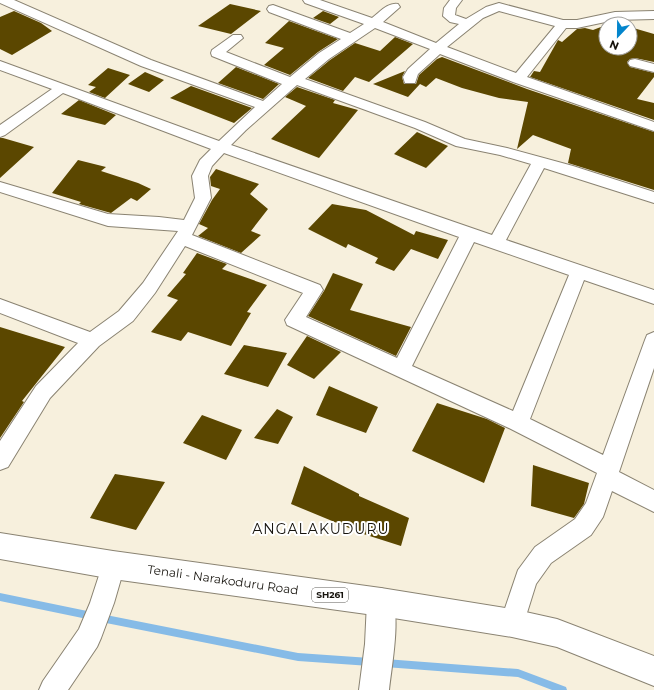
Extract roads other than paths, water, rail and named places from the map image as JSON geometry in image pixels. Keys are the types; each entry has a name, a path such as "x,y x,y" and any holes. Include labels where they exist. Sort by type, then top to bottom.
{"main road":[{"name":"Tenali - Narakoduru Road","path":"0,546 114,565 381,602 512,623 557,633 654,670"},
{"path":"375,689 380,644 381,602"}],"street":[{"path":"309,0 374,23 518,79 654,127"},
{"path":"456,0 450,8 449,16 468,23"},
{"path":"505,9 514,0"},
{"path":"12,1 146,63 264,106"},
{"path":"0,460 43,392 92,341 126,316 149,288 185,232 203,198 200,186 200,176 205,164 264,106 324,56 374,23 394,7"},
{"path":"410,80 413,72 468,23 493,7 563,24 577,24 615,16 654,15"},
{"path":"273,9 351,38"},
{"path":"518,79 563,24"},
{"path":"237,38 217,53 420,125 461,142 502,151 540,162 654,198"},
{"path":"635,63 654,68"},
{"path":"0,65 221,147 654,297"},
{"path":"0,132 62,88"},
{"path":"496,243 540,162"},
{"path":"0,186 108,220 159,223 185,232 314,290 294,320 518,423 608,473 654,501"},
{"path":"401,370 469,234"},
{"path":"518,423 579,271"},
{"path":"0,306 92,341"},
{"path":"512,623 526,578 543,556 583,527 595,509 654,340"},
{"path":"52,690 88,638 102,603 114,565"}],"waterway":[{"path":"0,597 92,616"},
{"path":"101,618 298,657 370,662"},
{"path":"385,663 518,673 563,690"}],"district":[{"name":"ANGALAKUDURU","path":"321,529"}]}
